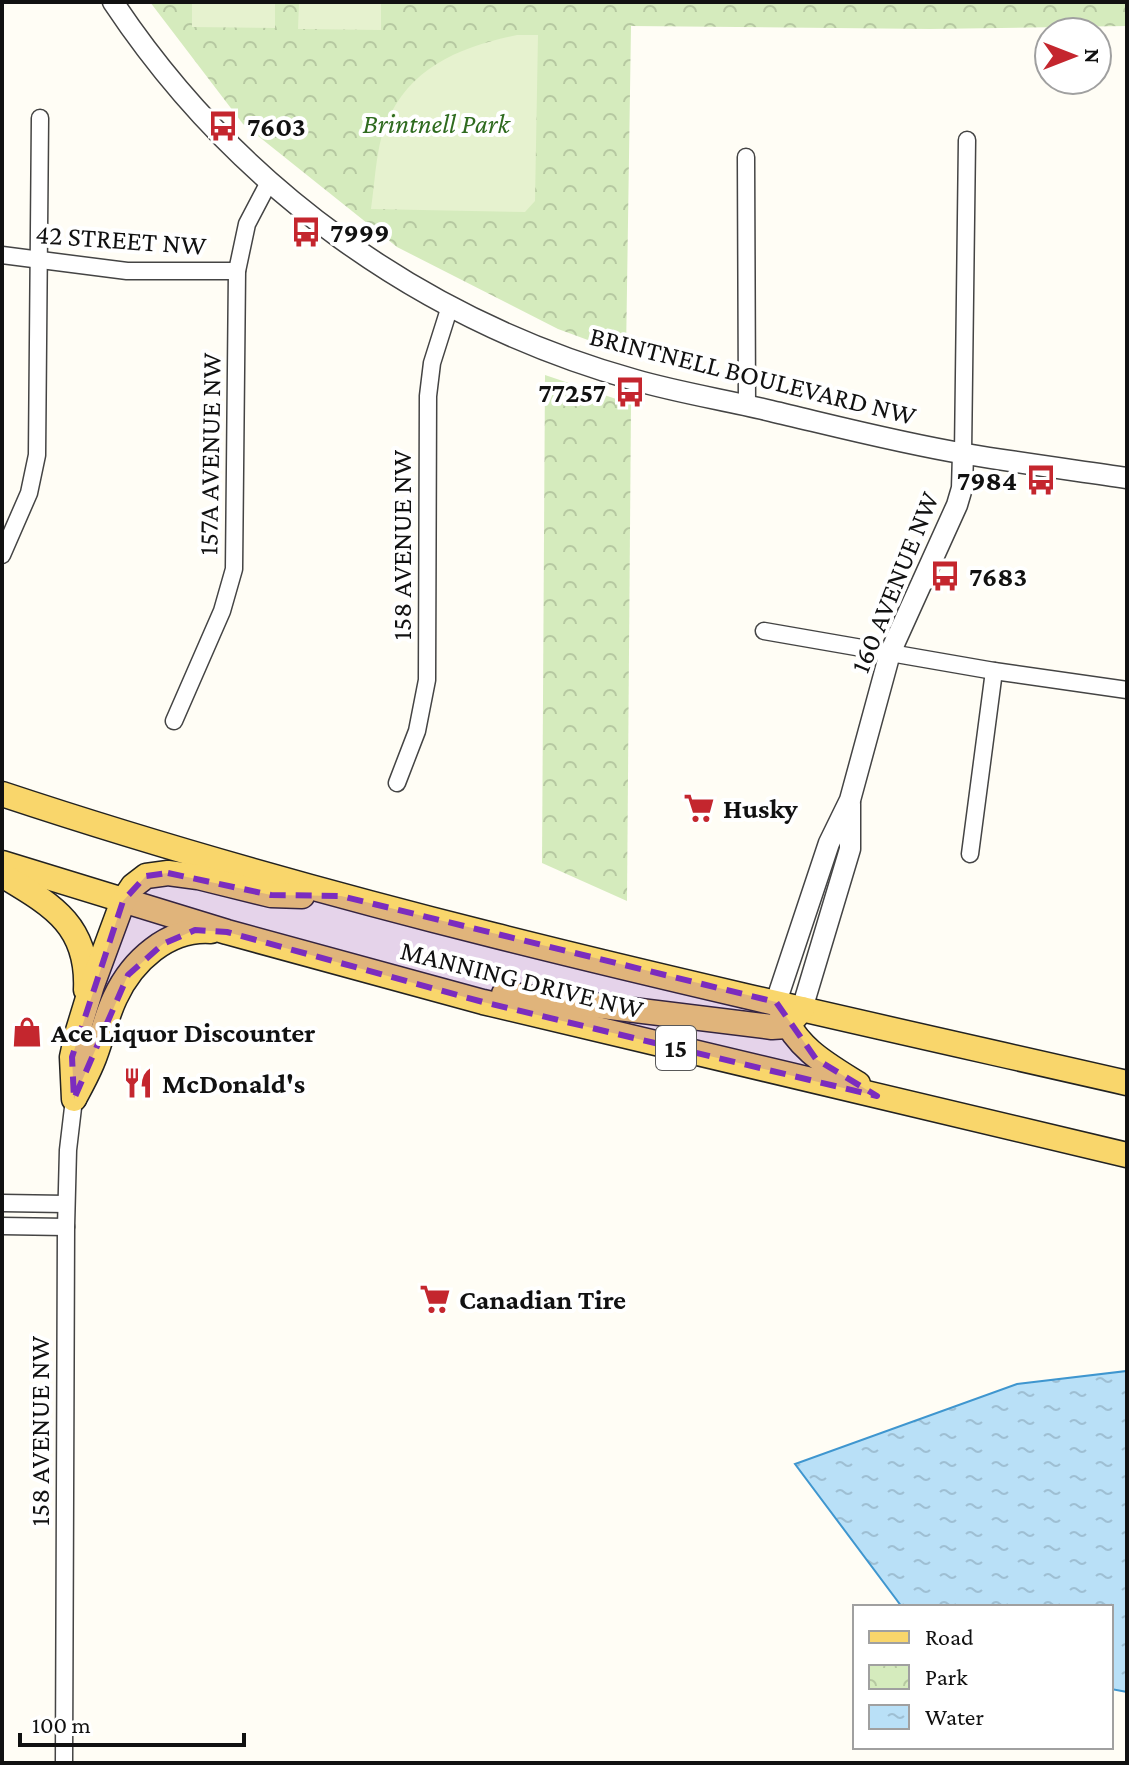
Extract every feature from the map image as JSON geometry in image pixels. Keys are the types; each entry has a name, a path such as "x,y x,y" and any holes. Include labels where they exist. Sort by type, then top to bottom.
{"main road":[{"name":"MANNING DRIVE NW","path":"2,794 341,896 776,1002"},
{"name":"MANNING DRIVE NW","path":"2,863 227,932 483,1002 1127,1155"},
{"path":"74,1099 72,1057 85,1007 123,901 133,886 146,876 168,873 198,877 271,895 341,896"},
{"path":"2,875 59,911 73,929 85,965 85,1007"},
{"path":"74,1099 92,1064 115,998 143,957 177,936 195,930 227,932"},
{"path":"483,1002 507,993 747,1024 794,1017 1127,1083"},
{"path":"776,1002 794,1017 816,1059 877,1096"}],"street":[{"name":"BRINTNELL BOULEVARD NW","path":"113,2 137,38 188,101 216,133 269,182 329,233 450,306 529,343 635,380 963,454 1127,478"},
{"path":"2,555 29,493 37,455 40,118"},
{"name":"160 AVENUE NW","path":"776,1002 829,843 850,800 890,653 962,488 967,140"},
{"path":"746,157 747,405"},
{"name":"157A AVENUE NW","path":"174,721 222,611 234,569 237,271 247,224 269,182"},
{"name":"42 STREET NW","path":"2,255 127,271 237,271"},
{"name":"158 AVENUE NW","path":"397,783 417,731 427,680 427,405 432,363 450,306"},
{"path":"764,631 994,671 1127,690"},
{"path":"970,854 994,671"},
{"name":"160 AVENUE NW","path":"794,1017 850,849 850,800"},
{"name":"158 AVENUE NW","path":"64,1763 66,1204 74,1099"},
{"path":"2,1203 66,1204"},
{"path":"2,1226 66,1227"}],"highlighted area":[{"path":"168,873 271,895 341,896 776,1002 816,1059 877,1096 483,1002 227,932 195,930 163,944 128,975 74,1099 72,1057 123,901 146,876"}],"green space":[{"name":"Brintnell Park","path":"150,2 1127,2 1127,26 1113,26 1113,16 1033,16 1033,27 631,26 626,354 558,329 397,247 243,124"},
{"path":"192,2 275,2 275,28 192,27"},
{"path":"299,2 381,2 381,30 298,29"},
{"path":"517,35 538,35 535,201 525,212 371,209 383,133 396,104 409,87 423,74 457,53"},
{"path":"545,375 631,404 627,901 542,863"}],"water":[{"path":"1127,1371 1127,1692 1113,1689 1113,1605 901,1605 795,1464 1017,1384"}],"place":[{"name":"7603","path":"223,126"},
{"name":"7999","path":"306,232"},
{"name":"77257","path":"630,392"},
{"name":"7984","path":"1041,480"},
{"name":"7683","path":"945,576"},
{"name":"Husky","path":"699,808"},
{"name":"Ace Liquor Discounter","path":"27,1032"},
{"name":"McDonald's","path":"138,1083"},
{"name":"Canadian Tire","path":"435,1299"}]}
